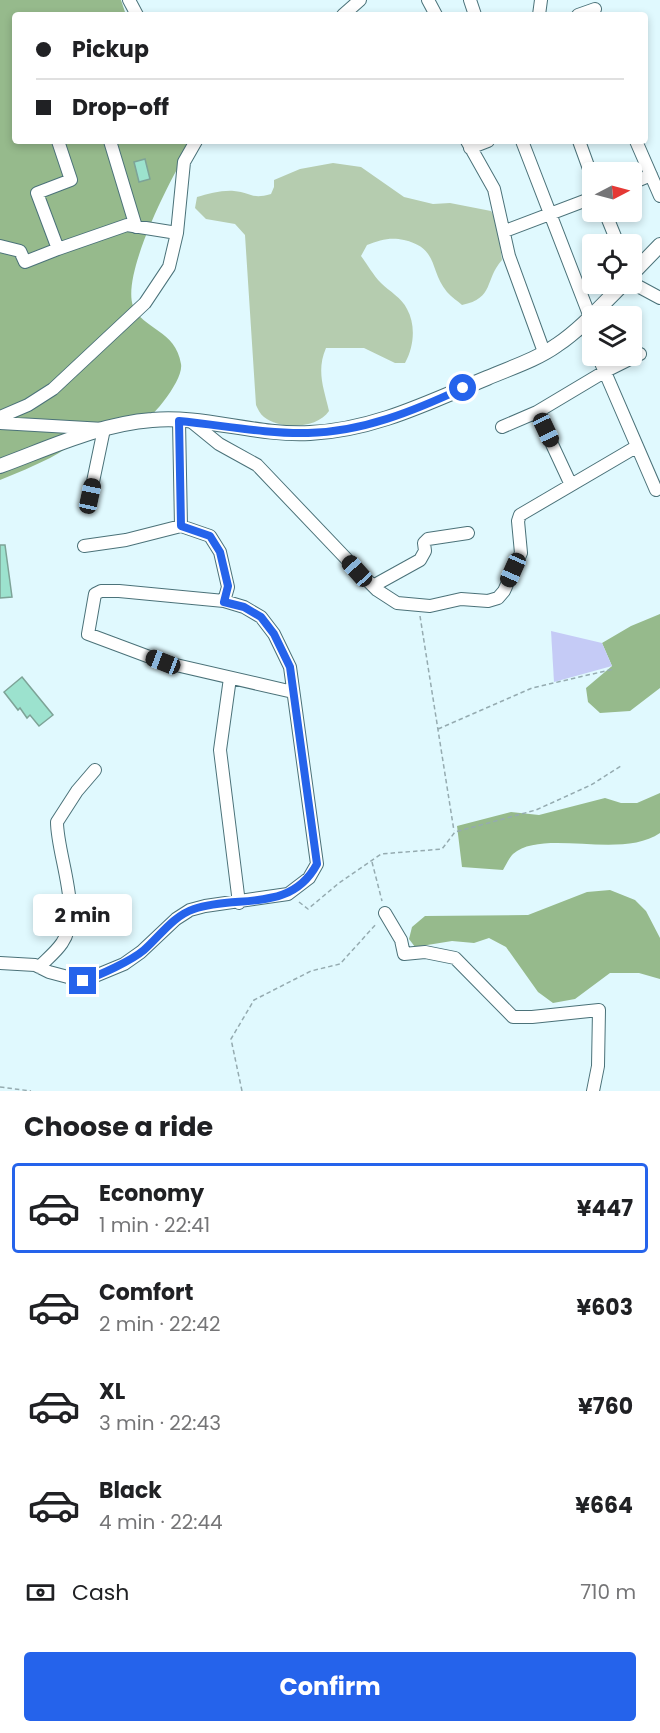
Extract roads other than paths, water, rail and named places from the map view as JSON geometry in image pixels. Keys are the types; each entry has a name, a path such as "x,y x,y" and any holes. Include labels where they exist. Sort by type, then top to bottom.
{"street":[{"path":"346,12 360,0"},
{"path":"58,249 37,193 71,180 59,144"},
{"path":"111,144 136,226"},
{"path":"0,417 28,405 53,389 145,303 169,267 177,233 183,162 194,144"},
{"path":"468,144 494,189 509,256 544,352"},
{"path":"523,144 582,307"},
{"path":"580,144 587,162"},
{"path":"637,144 660,196"},
{"path":"642,179 651,175"},
{"path":"505,231 582,202"},
{"path":"0,246 20,251 24,262 127,225 177,233"},
{"path":"642,263 660,244"},
{"path":"642,288 660,298"},
{"path":"602,306 613,294"},
{"path":"0,466 104,429 153,419 186,421 273,433 310,433 357,427 390,418 441,398 544,352 582,325"},
{"path":"601,366 656,490"},
{"path":"502,427 537,412 616,366"},
{"path":"537,412 571,485"},
{"path":"181,526 186,421"},
{"path":"186,421 219,444 257,465 273,480 309,523 334,544 373,586 397,603 418,606 461,598 488,601 498,598 504,591 521,553 518,521 520,514 636,447"},
{"path":"0,423 104,429"},
{"path":"90,496 104,429"},
{"path":"84,546 126,540 181,526 210,536 220,552 228,586 224,602"},
{"path":"373,586 420,560 425,551 424,543 428,539 468,533"},
{"path":"0,963 23,963 83,981 124,964 141,952 176,919 190,910 288,894 309,878 317,864 290,667 274,634 261,617 244,607 224,602 119,591 101,591 95,594 88,634 163,662 292,692"},
{"path":"230,678 220,750 239,903"},
{"path":"39,967 63,942 67,930 69,909 57,822 77,791 95,770"},
{"path":"386,913 401,940 404,954 425,951 455,958 513,1017 599,1010 598,1066 593,1091"}],"water":[{"path":"551,631 602,643 612,666 554,682"}]}
